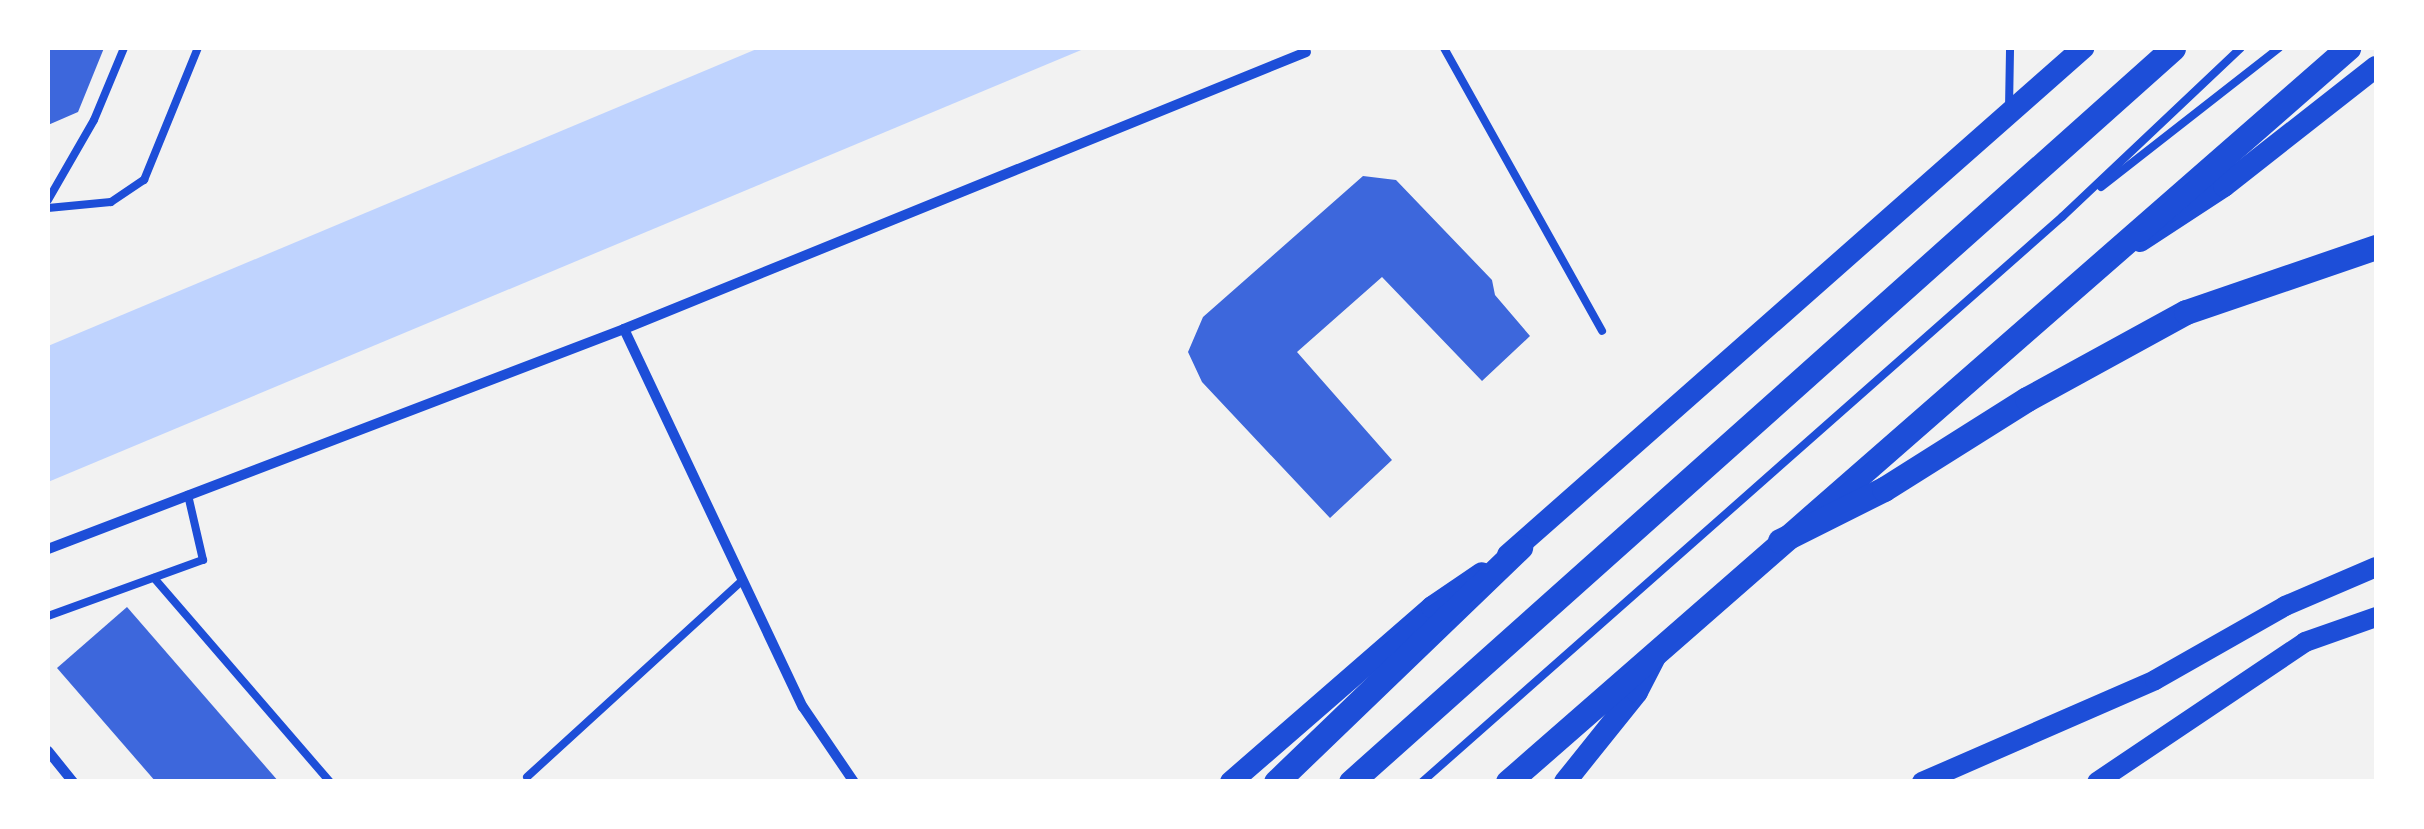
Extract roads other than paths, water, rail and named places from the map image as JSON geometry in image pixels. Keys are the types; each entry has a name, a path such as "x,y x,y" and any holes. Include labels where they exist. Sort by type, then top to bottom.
{"highway":[{"path":"1351,782 2173,48"},
{"path":"1508,782 1663,642 2348,48"},
{"path":"1780,541 1899,481 2027,399 2168,321 2376,247"},
{"path":"1276,782 1520,547"}],"main road":[{"path":"1231,782 1432,607 1520,547 2083,48"},
{"path":"2066,290 2224,186 2376,67"},
{"path":"1925,781 2156,680 2285,606 2376,567"},
{"path":"2097,782 2305,642 2376,618"},
{"path":"1565,782 1637,692 1663,642"}],"street":[{"path":"48,549 624,328 1306,52"},
{"path":"624,328 803,707 854,782"},
{"path":"48,752 73,782"}],"lane":[{"path":"48,200 94,120 124,48"},
{"path":"48,208 111,202 144,180 198,48"},
{"path":"1444,48 1602,331"},
{"path":"2010,48 2010,113"},
{"path":"1422,782 2062,217 2241,48"},
{"path":"2062,217 2279,48"},
{"path":"48,616 203,560 188,495"},
{"path":"154,578 330,782"},
{"path":"527,777 743,580"}],"water":[{"path":"759,48 1086,48 48,482 48,346"}]}
